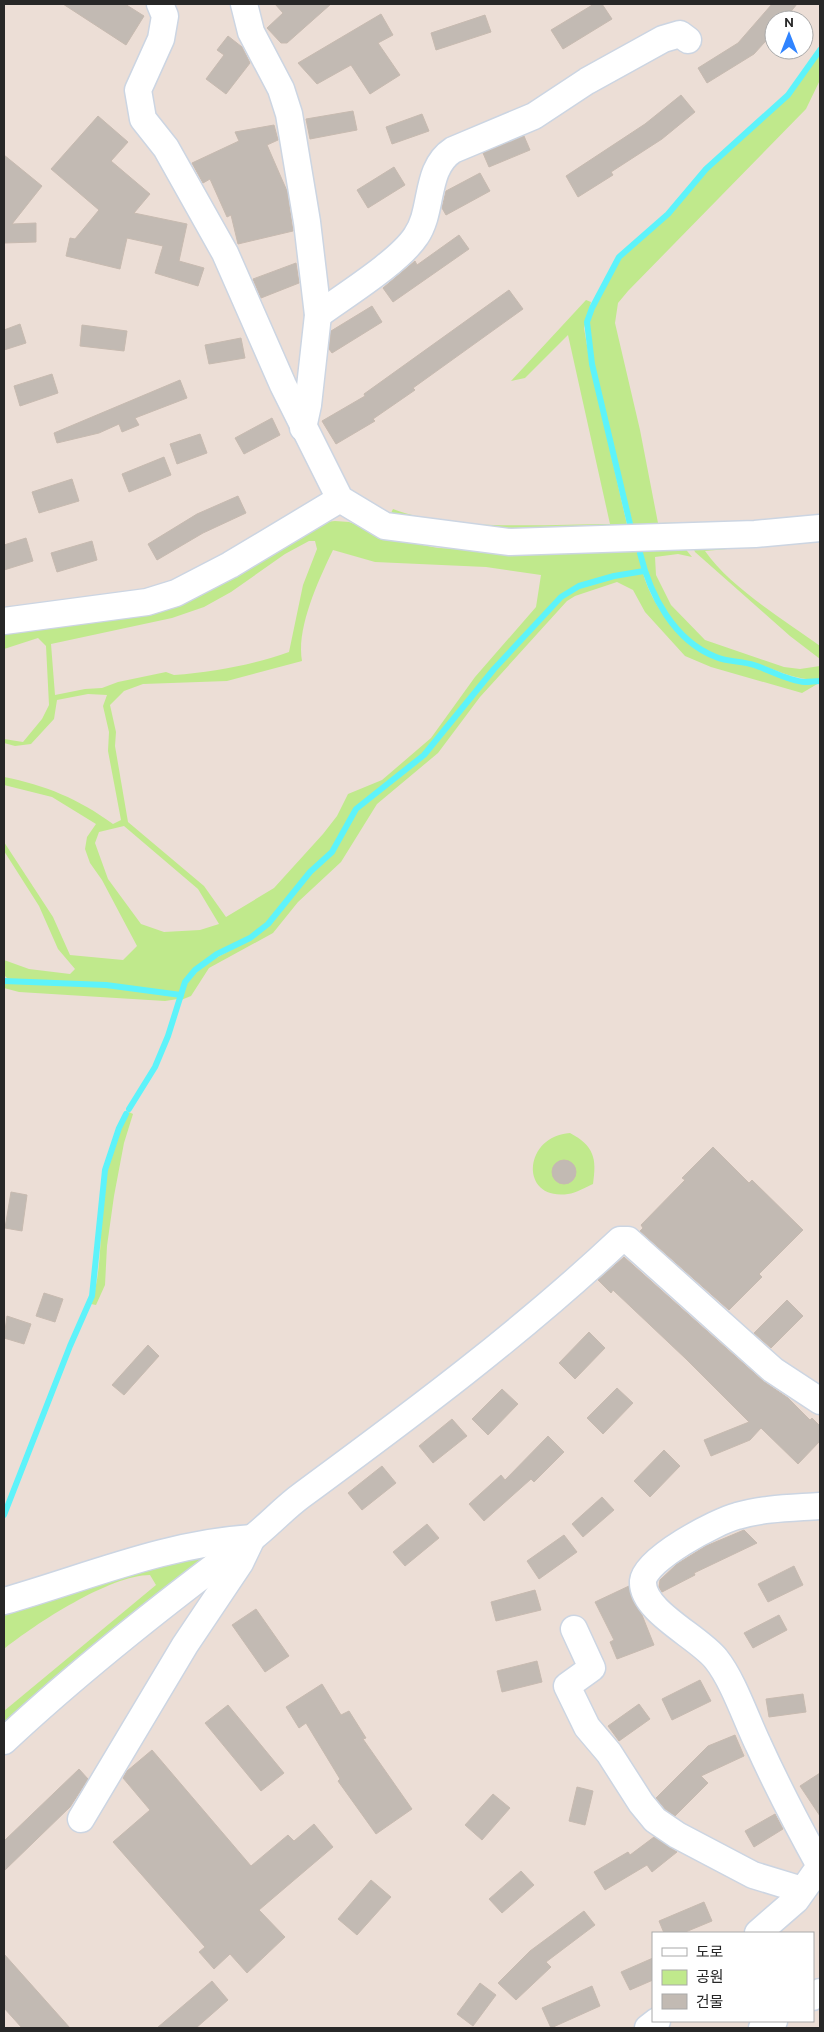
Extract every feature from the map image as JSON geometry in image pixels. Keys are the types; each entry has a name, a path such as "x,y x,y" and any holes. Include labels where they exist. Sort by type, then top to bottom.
{"street":[{"path":"160,4 165,16 161,39 138,90 143,119 166,148 225,253 303,428 340,499 385,526 510,542 755,534 820,528"},
{"path":"244,4 251,32 280,89 289,114 307,222 318,315 308,405 303,428"},
{"path":"318,315 405,250 417,234 424,218 431,186 444,156 453,150 534,116 588,80 663,39 680,34 688,40"},
{"path":"4,621 147,602 176,593 230,566 340,499"},
{"path":"4,1741 32,1714 135,1627 252,1538 301,1496 373,1444 514,1335 620,1240 628,1240 773,1370 820,1400"},
{"path":"759,1932 809,1888 820,1866 782,1797 716,1659 681,1627 666,1618 649,1599 644,1589 643,1578 648,1569 666,1551 736,1516 760,1511 820,1506"},
{"path":"4,1601 190,1546 224,1540 252,1538"},
{"path":"81,1819 185,1645 240,1562 252,1538"},
{"path":"574,1629 592,1668 567,1686 587,1727 609,1753 641,1803 655,1820 677,1835 753,1875 809,1888"}],"green space":[{"path":"820,54 820,80 806,109 628,291 618,303 615,323 640,430 658,523 798,520 634,530 593,363 589,323 593,309 620,258 669,215 707,170 789,96"},
{"path":"586,300 591,302 584,328 590,363 628,529 513,532 398,517 391,513 393,509 443,521 471,524 610,524 568,335 525,378 511,381"},
{"path":"326,522 349,522 402,541 438,548 494,550 683,546 692,557 678,554 655,557 656,575 671,605 705,640 784,667 800,669 820,666 820,680 803,679 754,663 725,658 701,647 677,626 667,613 651,584 641,553 638,554 642,570 613,575 579,585 559,596 493,668 423,754 355,808 331,850 309,871 266,923 250,936 201,963 184,981 180,994 106,984 8,979 4,975 4,960 29,969 70,974 75,969 58,949 39,906 4,851 4,842 53,917 70,955 123,960 137,946 102,880 90,863 85,849 87,837 96,824 52,797 4,785 4,777 34,784 74,800 113,824 121,820 108,751 109,732 103,706 107,695 88,694 57,700 54,719 31,744 15,746 4,743 4,739 23,742 42,719 49,705 46,646 38,638 4,649 4,627 84,616","holes":["309,541 315,541 317,549 303,585 289,652 233,667 174,675 166,672 118,682 102,688 85,689 55,695 51,644 172,618 204,607 231,592 285,554","333,550 375,562 486,567 541,575 536,607 475,677 431,738 382,780 348,794 337,816 323,834 274,888 226,917 204,886 128,822 115,746 116,732 110,705 124,691 143,684 227,681 302,661 302,634 315,589","124,826 198,889 219,924 200,930 164,932 141,924 108,879 95,843 99,832"]},
{"path":"820,541 705,551 728,577 743,590 820,646 820,659 790,636 695,552 692,545"},
{"path":"643,573 653,599 670,623 691,644 703,652 720,661 751,666 795,680 819,683 802,693 711,667 685,656 645,612 633,590 617,582 575,596 567,601 480,697 438,753 377,804 341,862 298,902 273,933 209,968 191,996 181,1000 187,983 203,965 251,939 269,925 311,873 333,853 357,810 425,756 495,670 562,598 580,588 614,578"},
{"path":"4,982 106,987 179,997 178,999 165,1001 19,992 4,988"},
{"path":"129,1112 133,1114 124,1143 114,1196 107,1246 105,1285 96,1305 91,1304 100,1255 104,1186 113,1148"},
{"path":"570,1133 584,1143 592,1154 594,1160 593,1184 568,1194 552,1194 541,1188 535,1179 533,1167 536,1155 543,1145 554,1137"},
{"path":"223,1549 180,1577 142,1606 4,1723 4,1711 156,1585 150,1575 134,1577 115,1583 94,1592 53,1615 4,1649 4,1609"}],"building":[{"path":"63,4 125,4 144,16 126,45"},
{"path":"275,4 331,4 287,43 281,43 267,28 283,13"},
{"path":"594,4 602,4 612,19 563,49 551,30"},
{"path":"772,4 797,4 792,10 767,10"},
{"path":"764,13 764,43 754,54 707,83 698,68 738,43"},
{"path":"381,14 393,35 378,43 400,75 370,94 351,65 317,84 298,63"},
{"path":"485,15 491,32 436,50 431,33"},
{"path":"228,36 242,47 250,63 226,94 206,79 224,55 217,50"},
{"path":"681,95 695,112 662,139 611,172 613,175 578,197 566,176 645,124"},
{"path":"353,111 357,130 310,139 306,119"},
{"path":"422,114 429,131 392,144 386,127"},
{"path":"98,116 128,142 111,161 150,194 134,213 187,224 179,261 204,268 198,286 155,273 163,246 127,238 120,269 66,256 70,238 75,239 99,210 51,169"},
{"path":"274,125 278,140 267,145 287,191 293,231 238,244 231,215 227,217 210,179 203,183 192,163 239,141 235,132"},
{"path":"524,136 530,150 489,167 483,153"},
{"path":"4,155 42,186 12,224 36,223 36,242 4,243"},
{"path":"394,167 405,185 368,208 357,190"},
{"path":"480,173 490,191 446,215 442,208 446,191"},
{"path":"459,235 469,249 393,302 383,288 415,261 417,265"},
{"path":"296,263 299,283 261,298 253,279"},
{"path":"509,290 523,309 413,388 415,390 373,419 375,421 336,444 322,421 365,396 364,394"},
{"path":"372,306 382,322 332,353 329,349 331,331"},
{"path":"20,324 26,343 4,350 4,330"},
{"path":"82,325 127,331 124,351 80,346"},
{"path":"241,338 245,358 209,364 205,345"},
{"path":"52,374 58,393 20,406 14,386"},
{"path":"180,380 187,398 135,418 139,425 122,432 119,424 99,433 57,443 54,433"},
{"path":"272,418 280,435 244,454 235,438"},
{"path":"200,434 207,453 177,464 170,444"},
{"path":"164,457 171,475 129,492 122,474"},
{"path":"72,479 79,501 39,513 32,492"},
{"path":"238,496 246,513 203,533 157,560 148,544 197,514"},
{"path":"26,538 33,561 4,570 4,545"},
{"path":"92,541 97,560 57,572 51,553"},
{"path":"713,1147 749,1183 752,1180 803,1230 759,1274 762,1277 729,1310 640,1231 643,1228 641,1225 685,1180 682,1178"},
{"path":"564,1160 573,1163 576,1172 573,1181 564,1184 555,1181 552,1172 555,1163"},
{"path":"11,1192 27,1195 22,1231 5,1228"},
{"path":"624,1257 763,1381 788,1398 810,1420 812,1418 820,1426 820,1441 798,1464 761,1428 750,1440 711,1456 704,1440 749,1422 613,1290 611,1293 598,1280"},
{"path":"44,1293 63,1299 55,1322 36,1316"},
{"path":"787,1300 803,1316 771,1348 754,1333"},
{"path":"7,1316 31,1324 24,1344 4,1338"},
{"path":"589,1332 605,1348 575,1379 559,1363"},
{"path":"148,1345 159,1356 124,1395 112,1385"},
{"path":"617,1388 633,1403 603,1434 587,1418"},
{"path":"502,1389 518,1404 488,1435 472,1419"},
{"path":"452,1419 467,1436 433,1463 419,1446"},
{"path":"548,1436 564,1452 534,1482 531,1479 484,1521 469,1504 501,1475 505,1480"},
{"path":"664,1450 680,1466 650,1497 634,1481"},
{"path":"382,1466 396,1483 362,1510 348,1493"},
{"path":"602,1497 614,1510 583,1537 572,1524"},
{"path":"427,1524 439,1538 405,1566 393,1552"},
{"path":"744,1530 757,1543 694,1573 695,1575 662,1592 659,1587 660,1580 677,1564 706,1546"},
{"path":"564,1535 577,1552 539,1579 527,1561"},
{"path":"794,1566 803,1585 768,1602 758,1584"},
{"path":"629,1586 632,1599 642,1615 654,1645 617,1659 610,1642 614,1640 595,1602"},
{"path":"535,1590 541,1610 496,1621 491,1602"},
{"path":"256,1609 289,1656 265,1672 232,1625"},
{"path":"779,1615 787,1630 753,1648 744,1633"},
{"path":"537,1661 542,1682 502,1692 497,1671"},
{"path":"700,1680 711,1701 672,1720 662,1699"},
{"path":"322,1684 341,1715 349,1711 366,1738 363,1739 412,1809 376,1834 338,1781 340,1779 306,1723 299,1728 286,1707"},
{"path":"803,1694 806,1712 769,1717 766,1699"},
{"path":"639,1704 650,1719 619,1741 608,1726"},
{"path":"228,1705 284,1773 261,1791 205,1723"},
{"path":"735,1735 744,1756 701,1776 708,1783 675,1816 665,1809 656,1798 708,1746"},
{"path":"152,1750 251,1866 288,1835 294,1841 314,1824 333,1847 259,1910 285,1937 247,1973 230,1954 214,1969 199,1952 205,1947 113,1842 150,1810 123,1778 127,1771"},
{"path":"79,1769 88,1779 70,1807 4,1871 4,1841"},
{"path":"820,1773 820,1816 800,1786"},
{"path":"577,1787 593,1791 585,1825 569,1821"},
{"path":"493,1794 510,1808 482,1840 465,1825"},
{"path":"775,1814 783,1829 754,1847 745,1831"},
{"path":"654,1837 677,1852 652,1872 647,1865 605,1890 594,1872 628,1852 630,1855"},
{"path":"521,1871 534,1885 502,1913 489,1899"},
{"path":"371,1880 391,1897 357,1935 338,1919"},
{"path":"704,1902 712,1921 685,1932 664,1932 659,1921"},
{"path":"584,1911 595,1925 546,1962 551,1967 516,2000 498,1983 530,1951"},
{"path":"4,1954 70,2028 22,2028 4,2008"},
{"path":"652,1958 652,1980 630,1990 621,1972"},
{"path":"212,1981 228,2000 196,2028 157,2028"},
{"path":"480,1983 496,1995 473,2026 457,2014"},
{"path":"592,1986 600,2006 551,2028 542,2008"}],"waterway":[{"path":"630,524 592,364 587,322 592,308 619,257 668,214 706,169 788,95 820,50"},
{"path":"640,553 650,585 666,615 676,628 701,650 721,659 754,665 792,680 805,682 820,681"},
{"path":"129,1109 155,1067 168,1036 185,982 195,970 217,954 250,938 268,924 310,872 332,852 356,809 424,755 494,669 561,597 579,586 614,576 644,571"},
{"path":"4,981 106,985 181,995"},
{"path":"4,1515 70,1346 92,1296 105,1170 119,1128 126,1114"}]}
